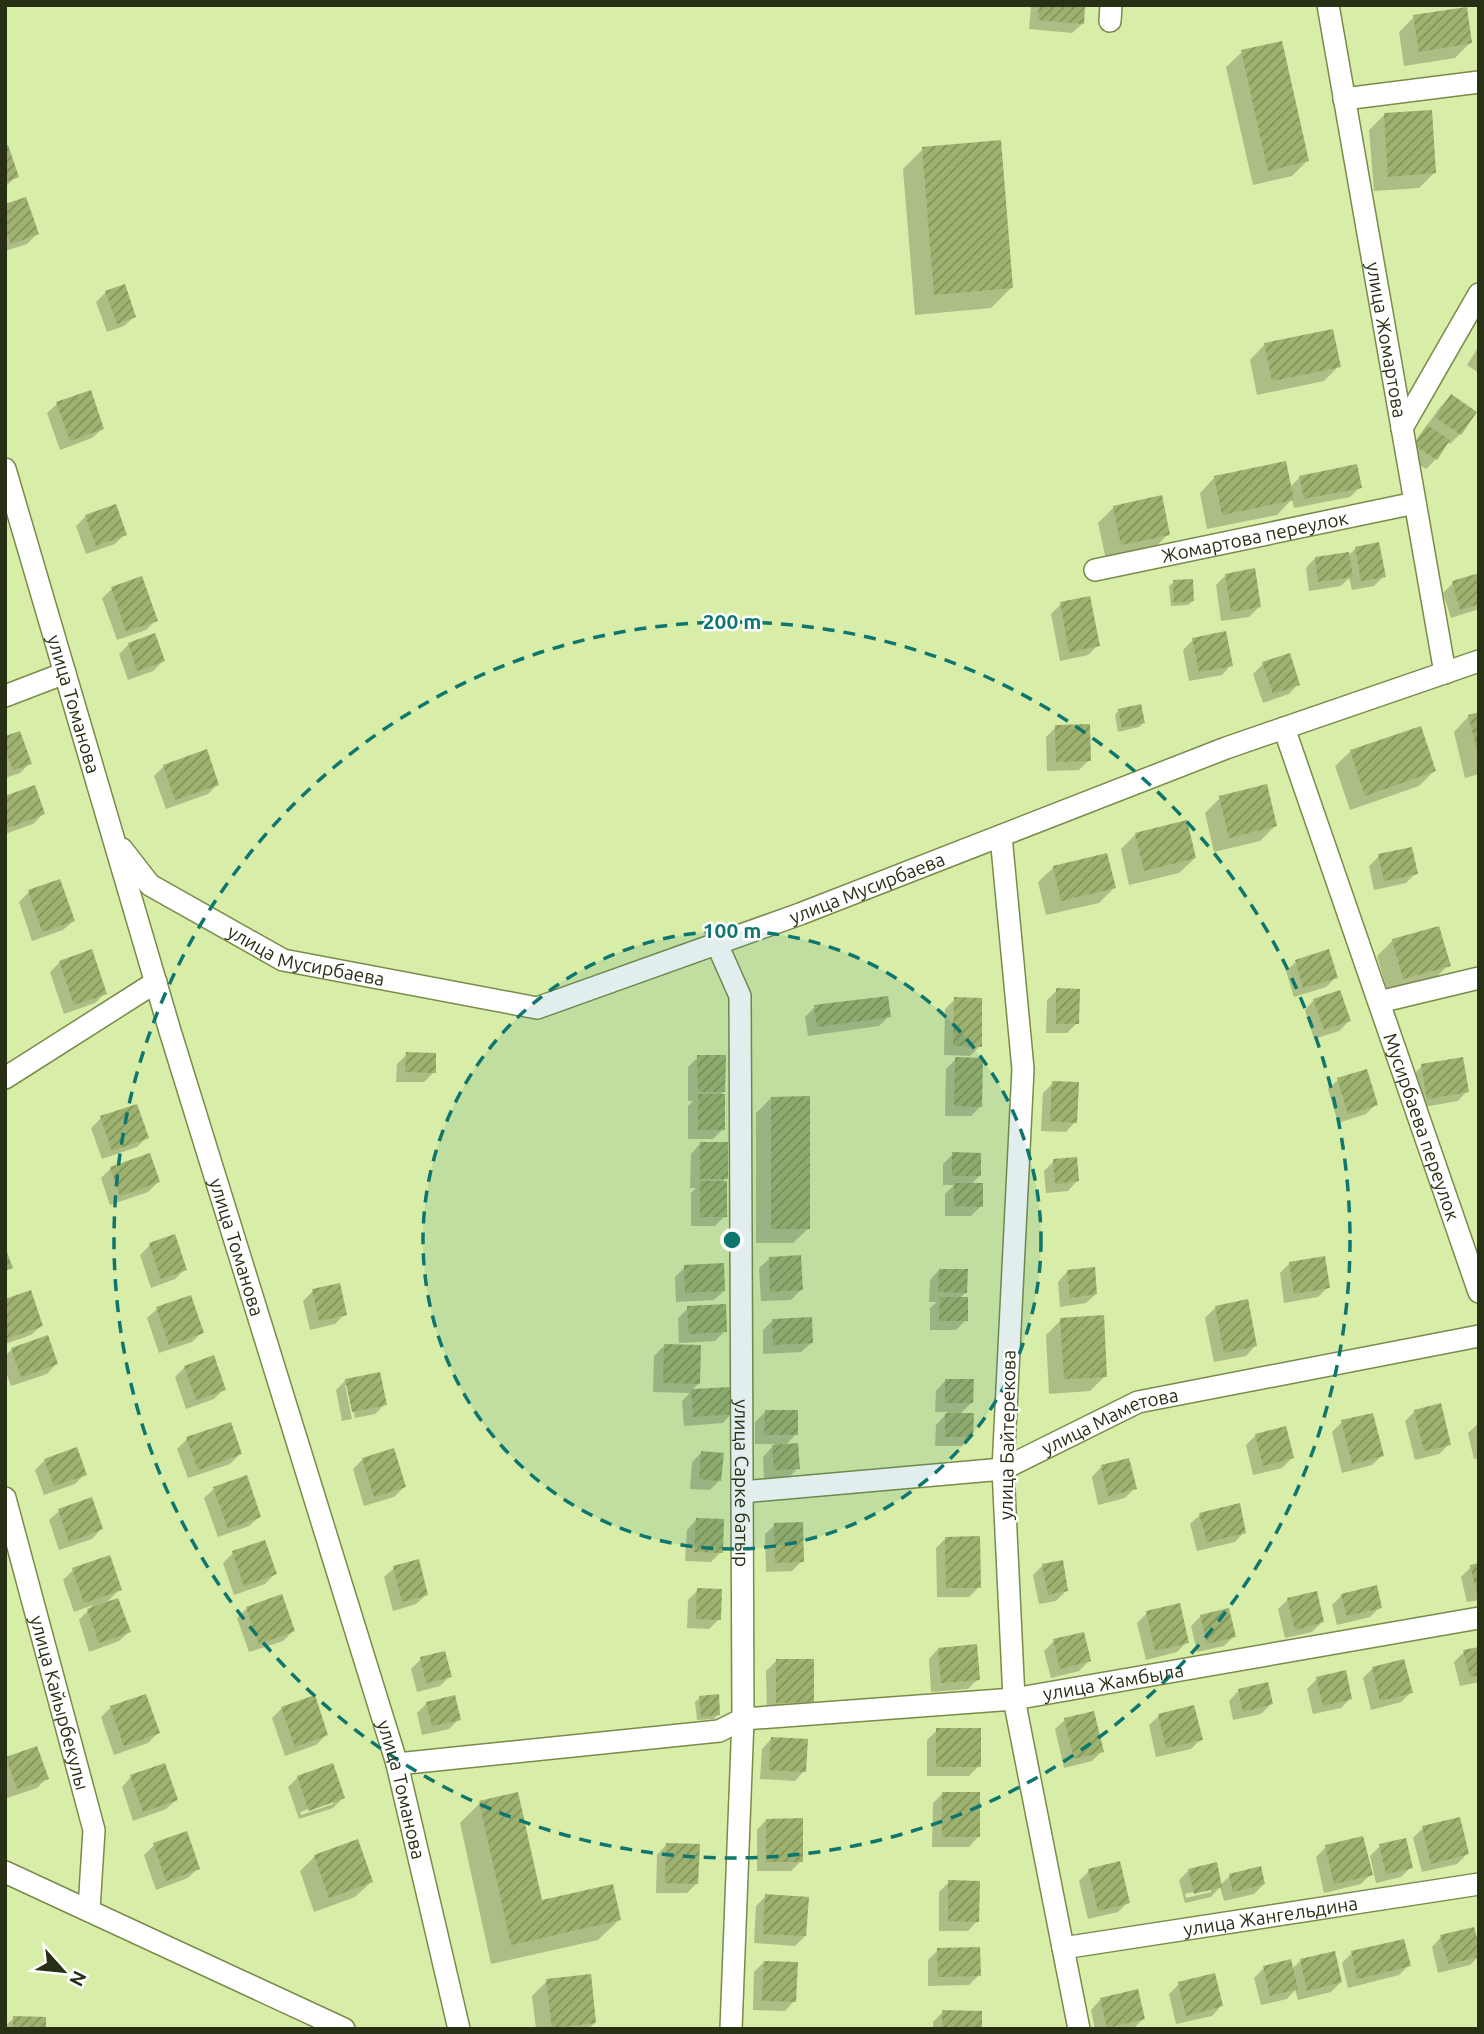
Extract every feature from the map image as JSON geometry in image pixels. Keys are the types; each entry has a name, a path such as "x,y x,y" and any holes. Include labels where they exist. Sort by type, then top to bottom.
{"street":[{"name":"улица Жомартова","path":"1328,5 1445,673"},
{"path":"1344,99 1479,82"},
{"path":"1402,428 1479,294"},
{"name":"улица Томанова","path":"5,468 156,982 397,1764 459,2029"},
{"name":"Жомартова переулок","path":"1095,570 1415,503"},
{"name":"улица Мусирбаева","path":"114,839 150,885 283,960 537,1008 800,915 1226,748 1479,661"},
{"path":"5,696 65,673"},
{"name":"Мусирбаева переулок","path":"1284,728 1479,1292"},
{"name":"улица Байтерекова","path":"1001,836 1023,1069 1003,1469 1014,1699 1079,2029"},
{"name":"улица Сарке батыр","path":"717,944 740,996 743,1719 731,2029"},
{"path":"1379,1002 1479,978"},
{"path":"5,1077 156,982"},
{"name":"улица Маметова","path":"742,1492 1003,1469 1138,1402 1479,1336"},
{"name":"улица Кайырбекулы","path":"5,1499 94,1830 89,1909"},
{"name":"улица Жамбыла","path":"397,1764 719,1731 743,1719 1014,1699 1479,1618"},
{"path":"5,1872 344,2029"},
{"name":"улица Жангельдина","path":"1063,1948 1479,1884"}],"building":[{"path":"1039,5 1085,5 1084,24 1038,20"},
{"path":"1467,7 1472,43 1419,52 1413,15"},
{"path":"1282,41 1309,161 1268,171 1241,50"},
{"path":"1432,110 1436,173 1388,177 1384,113"},
{"path":"1001,140 1013,288 934,295 922,147"},
{"path":"8,145 19,177 5,182 5,146"},
{"path":"26,197 39,234 11,244 5,229 5,204"},
{"path":"125,284 136,317 117,324 105,291"},
{"path":"1333,329 1341,367 1272,381 1264,343"},
{"path":"91,390 104,429 70,441 56,402"},
{"path":"1451,394 1477,412 1461,435 1435,417"},
{"path":"1427,425 1450,440 1437,460 1414,445"},
{"path":"1286,461 1294,500 1222,515 1214,476"},
{"path":"1357,464 1362,488 1304,499 1299,476"},
{"path":"1162,495 1170,535 1121,545 1113,506"},
{"path":"116,504 127,535 96,546 85,515"},
{"path":"1379,542 1386,577 1361,581 1355,547"},
{"path":"1349,552 1353,577 1318,582 1315,557"},
{"path":"1255,568 1261,607 1231,612 1225,574"},
{"path":"1479,573 1479,604 1460,610 1452,581"},
{"path":"142,576 158,621 126,631 111,587"},
{"path":"1193,579 1194,601 1174,603 1173,580"},
{"path":"1090,596 1100,646 1069,652 1060,602"},
{"path":"1226,631 1233,666 1199,672 1192,638"},
{"path":"155,633 165,661 137,671 128,643"},
{"path":"1290,653 1300,685 1273,694 1262,662"},
{"path":"1141,704 1145,723 1122,728 1118,709"},
{"path":"1479,712 1479,754 1478,754 1468,715"},
{"path":"1090,724 1091,761 1056,762 1055,725"},
{"path":"1421,726 1436,771 1365,796 1350,750"},
{"path":"20,731 32,764 13,770 5,749 5,736"},
{"path":"207,749 219,785 175,800 163,765"},
{"path":"1267,784 1277,826 1229,838 1219,796"},
{"path":"35,785 45,814 8,828 5,820 5,796"},
{"path":"1187,820 1196,858 1144,871 1135,833"},
{"path":"1412,847 1418,874 1384,881 1378,854"},
{"path":"1107,853 1116,888 1061,901 1053,866"},
{"path":"60,879 75,921 42,932 28,890"},
{"path":"1439,926 1451,966 1403,979 1392,939"},
{"path":"92,949 107,994 74,1005 59,961"},
{"path":"1329,949 1338,978 1303,988 1295,960"},
{"path":"1056,988 1080,989 1079,1024 1056,1024"},
{"path":"1340,990 1351,1021 1324,1030 1313,999"},
{"path":"888,996 891,1017 817,1027 814,1005"},
{"path":"954,997 982,998 982,1047 953,1046"},
{"path":"406,1052 436,1053 436,1073 405,1072"},
{"path":"697,1055 726,1055 725,1092 698,1092"},
{"path":"955,1057 983,1058 982,1107 954,1106"},
{"path":"1463,1057 1469,1092 1427,1099 1421,1064"},
{"path":"1367,1069 1378,1105 1348,1114 1337,1078"},
{"path":"1052,1081 1079,1082 1077,1123 1050,1121"},
{"path":"698,1094 725,1094 725,1130 698,1130"},
{"path":"810,1096 810,1229 771,1229 771,1097"},
{"path":"137,1104 149,1138 112,1151 100,1116"},
{"path":"700,1142 728,1142 728,1179 700,1179"},
{"path":"952,1152 981,1153 981,1176 952,1176"},
{"path":"150,1153 160,1182 120,1196 110,1167"},
{"path":"1077,1157 1079,1181 1055,1184 1053,1159"},
{"path":"700,1181 727,1181 727,1217 700,1217"},
{"path":"954,1183 983,1183 983,1207 954,1206"},
{"path":"175,1234 187,1270 161,1279 149,1243"},
{"path":"5,1247 13,1268 5,1271"},
{"path":"801,1255 803,1290 770,1292 769,1257"},
{"path":"1325,1256 1330,1288 1294,1294 1289,1262"},
{"path":"724,1263 725,1291 685,1293 684,1265"},
{"path":"1095,1267 1097,1294 1070,1298 1067,1270"},
{"path":"939,1269 968,1269 967,1293 938,1292"},
{"path":"340,1283 347,1315 319,1321 312,1289"},
{"path":"31,1290 43,1326 7,1339 5,1299"},
{"path":"191,1295 204,1333 169,1345 156,1307"},
{"path":"940,1297 968,1297 968,1321 939,1321"},
{"path":"1248,1299 1257,1346 1224,1353 1215,1306"},
{"path":"726,1304 727,1332 689,1334 687,1306"},
{"path":"1104,1315 1107,1377 1064,1379 1060,1318"},
{"path":"812,1317 813,1343 773,1345 772,1319"},
{"path":"48,1335 58,1364 21,1377 11,1348"},
{"path":"664,1344 701,1345 700,1384 663,1383"},
{"path":"214,1355 226,1390 196,1400 184,1366"},
{"path":"380,1372 387,1405 352,1412 345,1379"},
{"path":"945,1379 974,1379 973,1403 945,1403"},
{"path":"733,1387 734,1414 693,1417 691,1389"},
{"path":"1441,1403 1451,1445 1424,1451 1414,1410"},
{"path":"765,1410 798,1410 798,1435 764,1435"},
{"path":"945,1413 974,1413 973,1437 945,1437"},
{"path":"1373,1413 1384,1456 1352,1464 1341,1420"},
{"path":"231,1422 242,1454 198,1470 186,1437"},
{"path":"1286,1426 1294,1458 1263,1466 1255,1434"},
{"path":"798,1443 800,1469 774,1470 772,1445"},
{"path":"77,1447 87,1475 54,1486 44,1459"},
{"path":"394,1448 406,1487 374,1497 362,1458"},
{"path":"701,1451 724,1453 721,1481 699,1479"},
{"path":"1129,1458 1137,1489 1108,1496 1101,1465"},
{"path":"247,1475 261,1517 228,1529 213,1487"},
{"path":"92,1497 103,1529 69,1542 58,1509"},
{"path":"1240,1503 1246,1533 1207,1542 1199,1513"},
{"path":"696,1518 724,1519 723,1553 694,1552"},
{"path":"803,1522 804,1562 775,1563 774,1523"},
{"path":"980,1536 981,1588 946,1588 945,1537"},
{"path":"265,1540 277,1574 244,1586 232,1551"},
{"path":"110,1555 122,1590 84,1603 72,1568"},
{"path":"419,1559 428,1595 402,1602 393,1566"},
{"path":"1063,1560 1068,1591 1048,1595 1042,1564"},
{"path":"1479,1563 1479,1597 1478,1597 1470,1565"},
{"path":"1377,1585 1382,1608 1347,1616 1341,1594"},
{"path":"697,1588 722,1589 721,1620 696,1619"},
{"path":"1317,1591 1324,1622 1295,1630 1287,1598"},
{"path":"282,1594 295,1631 259,1644 246,1607"},
{"path":"118,1598 131,1632 99,1643 87,1609"},
{"path":"1180,1603 1189,1643 1155,1651 1146,1611"},
{"path":"1229,1608 1236,1637 1207,1644 1200,1615"},
{"path":"1084,1632 1091,1661 1060,1669 1053,1639"},
{"path":"977,1644 980,1680 941,1683 938,1648"},
{"path":"1479,1647 1479,1675 1470,1677 1463,1650"},
{"path":"445,1651 452,1677 426,1683 420,1657"},
{"path":"776,1659 814,1659 814,1702 776,1703"},
{"path":"1404,1659 1413,1693 1380,1701 1372,1667"},
{"path":"1346,1670 1352,1699 1323,1706 1316,1677"},
{"path":"1268,1682 1273,1704 1243,1712 1238,1689"},
{"path":"146,1694 160,1733 124,1746 110,1706"},
{"path":"719,1694 720,1715 701,1717 699,1696"},
{"path":"315,1695 328,1735 295,1747 281,1707"},
{"path":"455,1695 461,1720 432,1726 426,1702"},
{"path":"1194,1705 1203,1740 1166,1748 1158,1714"},
{"path":"1094,1711 1104,1752 1074,1759 1064,1718"},
{"path":"936,1728 981,1728 981,1767 936,1767"},
{"path":"771,1737 808,1739 806,1772 769,1770"},
{"path":"37,1746 49,1779 17,1789 6,1757"},
{"path":"165,1763 178,1800 143,1812 130,1775"},
{"path":"333,1763 345,1798 309,1811 297,1776"},
{"path":"518,1792 542,1900 613,1884 621,1920 511,1945 479,1801"},
{"path":"942,1792 980,1792 980,1837 942,1837"},
{"path":"1460,1817 1469,1854 1431,1864 1422,1826"},
{"path":"803,1818 803,1862 766,1862 766,1819"},
{"path":"187,1831 200,1869 166,1881 153,1843"},
{"path":"1363,1836 1373,1875 1334,1884 1325,1845"},
{"path":"1406,1838 1413,1868 1386,1874 1379,1844"},
{"path":"358,1839 373,1882 329,1898 314,1855"},
{"path":"666,1843 700,1844 698,1884 665,1883"},
{"path":"1120,1861 1130,1903 1098,1911 1088,1869"},
{"path":"1217,1862 1222,1887 1194,1894 1188,1869"},
{"path":"1261,1866 1265,1884 1233,1892 1229,1874"},
{"path":"948,1880 980,1881 979,1922 948,1921"},
{"path":"765,1894 809,1897 806,1936 763,1934"},
{"path":"1474,1927 1479,1957 1448,1964 1440,1935"},
{"path":"1404,1939 1411,1966 1357,1979 1351,1951"},
{"path":"980,1947 981,1976 938,1977 937,1948"},
{"path":"1335,1951 1342,1982 1307,1991 1300,1959"},
{"path":"1291,1959 1298,1989 1270,1996 1263,1966"},
{"path":"764,1961 798,1962 796,2002 762,2001"},
{"path":"1215,1973 1223,2006 1186,2016 1178,1982"},
{"path":"591,1974 596,2023 552,2028 546,1979"},
{"path":"1138,1989 1145,2019 1107,2028 1100,1998"},
{"path":"942,2010 982,2011 982,2029 942,2029"},
{"path":"13,2016 46,2017 46,2029 13,2029"}]}
